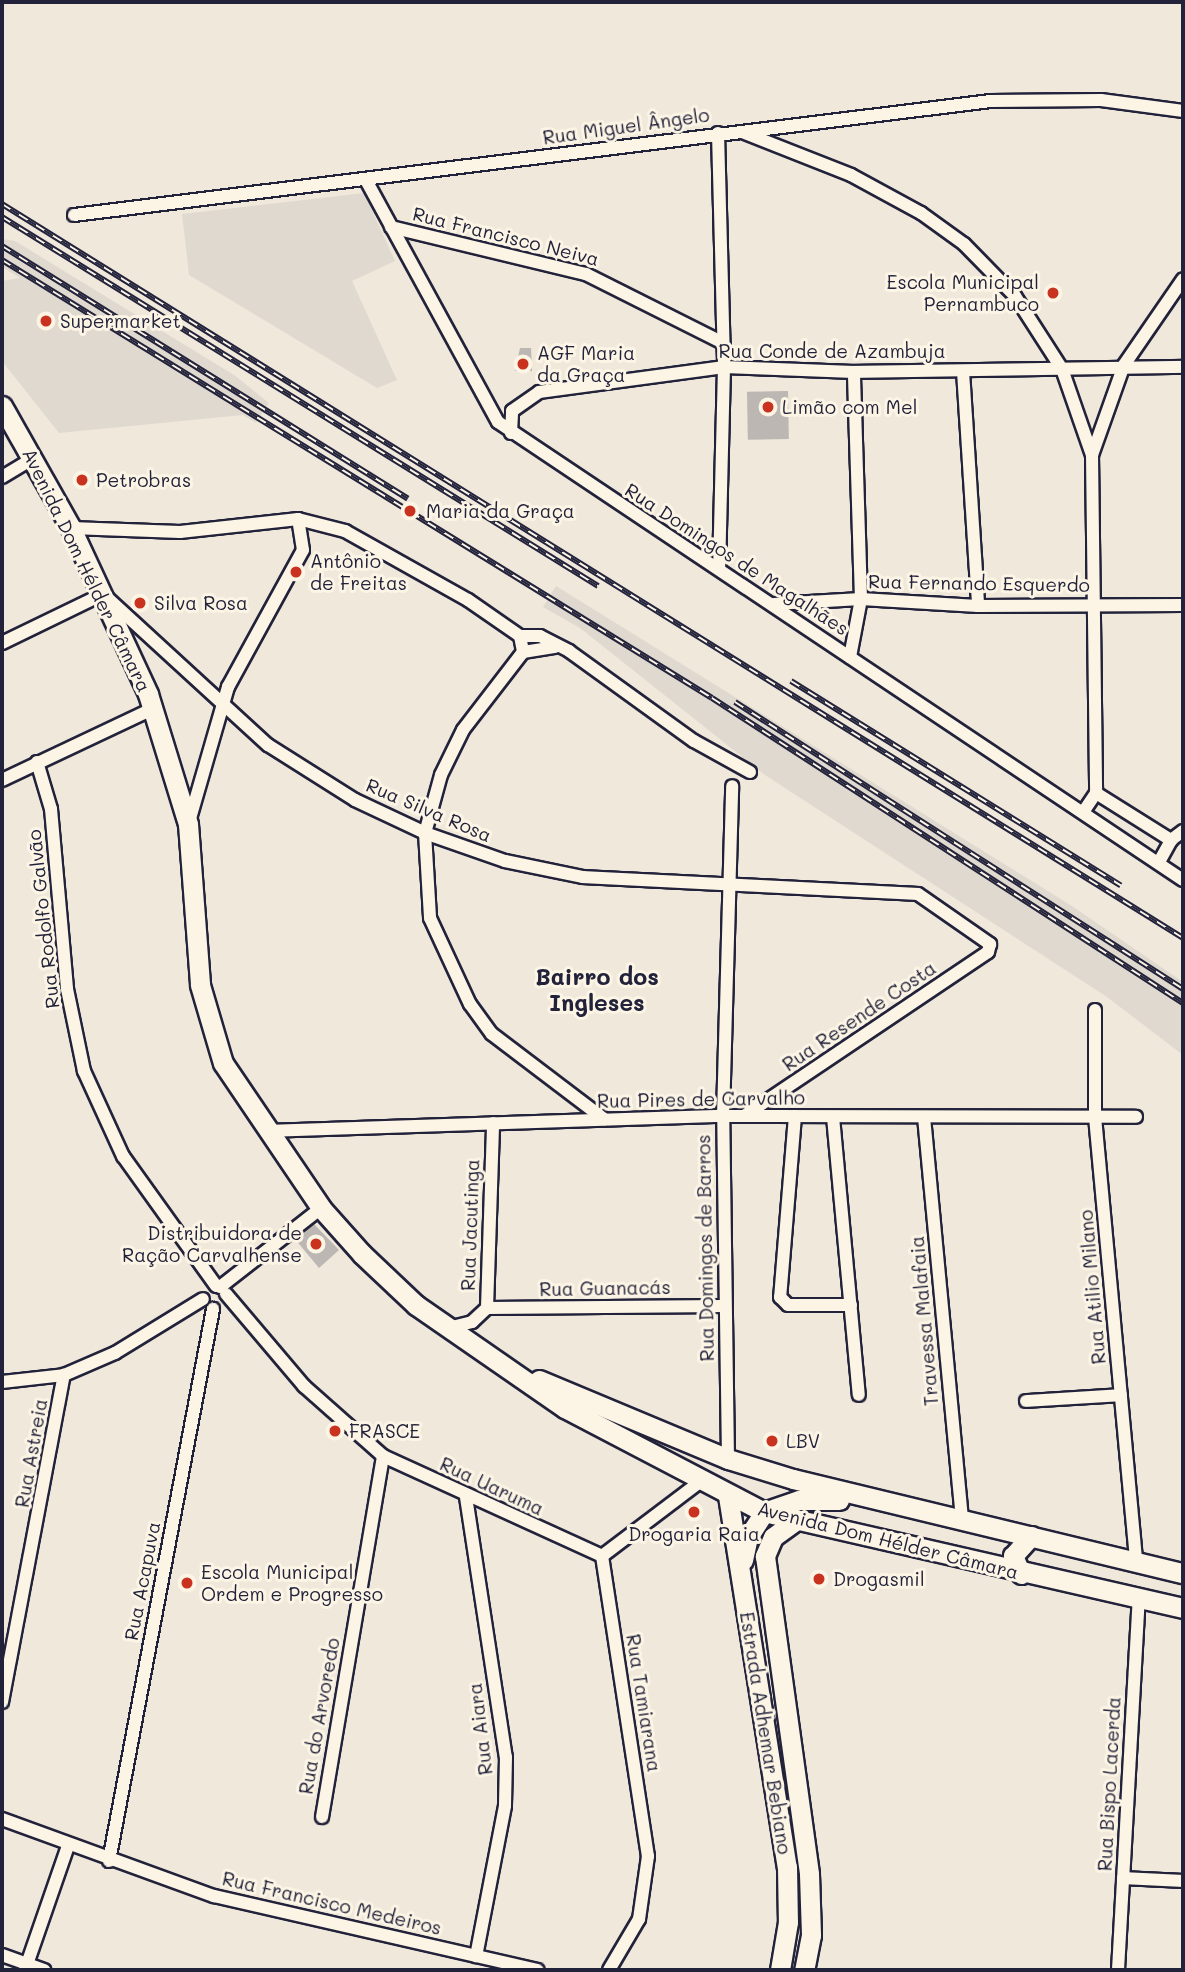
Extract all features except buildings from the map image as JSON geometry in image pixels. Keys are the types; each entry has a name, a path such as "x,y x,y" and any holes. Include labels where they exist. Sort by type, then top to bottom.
{"main road":[{"name":"Avenida Dom Hélder Câmara","path":"2,406 34,458 71,528 103,594 152,709 188,824 206,1011 223,1063 266,1131 321,1208 386,1278 448,1328 565,1408 728,1496 764,1512 1021,1574 1139,1600 1180,1606"},
{"name":"Avenida Dom Hélder Câmara","path":"511,1369 727,1459 921,1512 1183,1573"},
{"name":"Estrada Adhemar Bebiano","path":"728,1496 787,1867 788,1922 780,1970"},
{"path":"741,1567 748,1537 764,1512 816,1498 921,1512"},
{"name":"Estrada Adhemar Bebiano","path":"795,1521 773,1537 765,1556 811,1894 811,1935 804,1970"},
{"path":"1021,1574 1013,1556 1031,1536"},
{"name":"Avenida Dom Hélder Câmara","path":"1163,1567 1183,1567"}],"street":[{"name":"Rua Miguel Ângelo","path":"74,215 367,182 718,133 1034,98 1183,111"},
{"path":"739,131 851,175 921,212 964,244 1015,296 1062,369 1092,455 1096,793 1084,811"},
{"path":"718,133 724,368 719,569"},
{"name":"Rua Domingos de Magalhães","path":"367,182 488,410 511,433 774,604 1183,880"},
{"name":"Rua Francisco Neiva","path":"391,227 586,274 723,343"},
{"path":"1092,455 1124,365 1183,279"},
{"name":"Rua Conde de Azambuja","path":"511,433 512,411 539,392 724,368 854,372 1062,369 1124,365 1183,367"},
{"path":"963,371 978,606"},
{"path":"850,657 861,598 854,372"},
{"path":"2,477 34,458"},
{"path":"188,824 222,707 241,657 303,550 298,519"},
{"path":"71,528 231,529 298,519 373,544 520,636 540,636 569,650 694,741 750,772"},
{"path":"2,643 103,594"},
{"name":"Rua Silva Rosa","path":"103,594 222,707 268,745 355,800 425,833 505,861 583,877 730,887 918,894 936,902 990,944"},
{"name":"Rua Fernando Esquerdo","path":"774,604 861,598 978,606 1183,605"},
{"path":"520,636 523,652"},
{"path":"569,650 541,645 523,652 463,730 441,775 425,833 430,918 470,1004 516,1056 604,1119"},
{"path":"2,780 152,709"},
{"name":"Rua Rodolfo Galvão","path":"37,762 51,809 67,989 84,1071 123,1156 220,1289"},
{"name":"Rua Domingos de Barros","path":"727,1459 723,1116 732,786"},
{"path":"1096,793 1171,840"},
{"path":"1158,862 1171,840 1183,831"},
{"name":"Rua Resende Costa","path":"744,1116 988,952 990,944"},
{"name":"Rua Atilio Milano","path":"1095,1010 1095,1117 1136,1561"},
{"name":"Rua Pires de Carvalho","path":"266,1131 723,1116 1136,1117"},
{"path":"795,1116 779,1297 788,1305 851,1305"},
{"path":"833,1117 859,1395"},
{"name":"Travessa Malafaia","path":"924,1117 962,1521"},
{"name":"Rua Jacutinga","path":"448,1328 472,1322 487,1308 493,1123"},
{"path":"2,1382 64,1375 116,1353 220,1289 321,1208"},
{"path":"203,1299 213,1310 223,1306 220,1289"},
{"name":"Rua Uaruma","path":"220,1289 304,1386 383,1456 466,1497 602,1556"},
{"name":"Rua Guanacás","path":"487,1308 724,1306"},
{"name":"Rua Acapuva","path":"109,1861 213,1310"},
{"path":"471,1344 472,1322"},
{"name":"Rua Astreia","path":"2,1702 64,1375"},
{"path":"1026,1401 1121,1395"},
{"name":"Rua do Arvoredo","path":"321,1817 383,1456"},
{"path":"602,1556 701,1481"},
{"name":"Rua Aiara","path":"466,1497 506,1758 505,1806 476,1956"},
{"name":"Rua Tamiarana","path":"602,1556 648,1856 639,1919 609,1970"},
{"name":"Rua Bispo Lacerda","path":"1118,1970 1139,1600"},
{"name":"Rua Francisco Medeiros","path":"2,1819 109,1861 299,1919 538,1970"},
{"path":"26,1968 68,1846"},
{"path":"1123,1878 1183,1881"},
{"path":"2,1955 26,1968 44,1970"}],"shaded area":[{"path":"364,193 395,261 352,281 397,380 377,388 189,275 182,214"},
{"name":"Supermarket","path":"2,239 15,241 234,375 269,403 256,423 243,415 59,433 2,361 2,281 20,278 2,267"},
{"path":"556,586 1072,906 1183,982 1183,1055 1107,997 765,775 580,628 543,607"}],"railway":[{"path":"2,204 1183,938"},
{"path":"2,217 598,586"},
{"path":"2,246 408,499"},
{"path":"2,260 712,698 1183,1003"},
{"path":"791,681 1121,886"},
{"path":"735,702 1183,989"}],"place":[{"name":"Escola Municipal Pernambuco","path":"1053,293"},
{"name":"Supermarket","path":"46,321"},
{"name":"AGF Maria da Graça","path":"523,364"},
{"name":"Limão com Mel","path":"768,407"},
{"name":"Petrobras","path":"82,480"},
{"name":"Maria da Graça","path":"410,511"},
{"name":"Antônio de Freitas","path":"296,572"},
{"name":"Silva Rosa","path":"140,603"},
{"name":"Distribuidora de Ração Carvalhense","path":"316,1244"},
{"name":"FRASCE","path":"335,1431"},
{"name":"LBV","path":"772,1441"},
{"name":"Drogaria Raia","path":"694,1512"},
{"name":"Drogasmil","path":"819,1579"},
{"name":"Escola Municipal Ordem e Progresso","path":"187,1583"}],"district":[{"name":"Bairro dos Ingleses","path":"597,989"}]}
